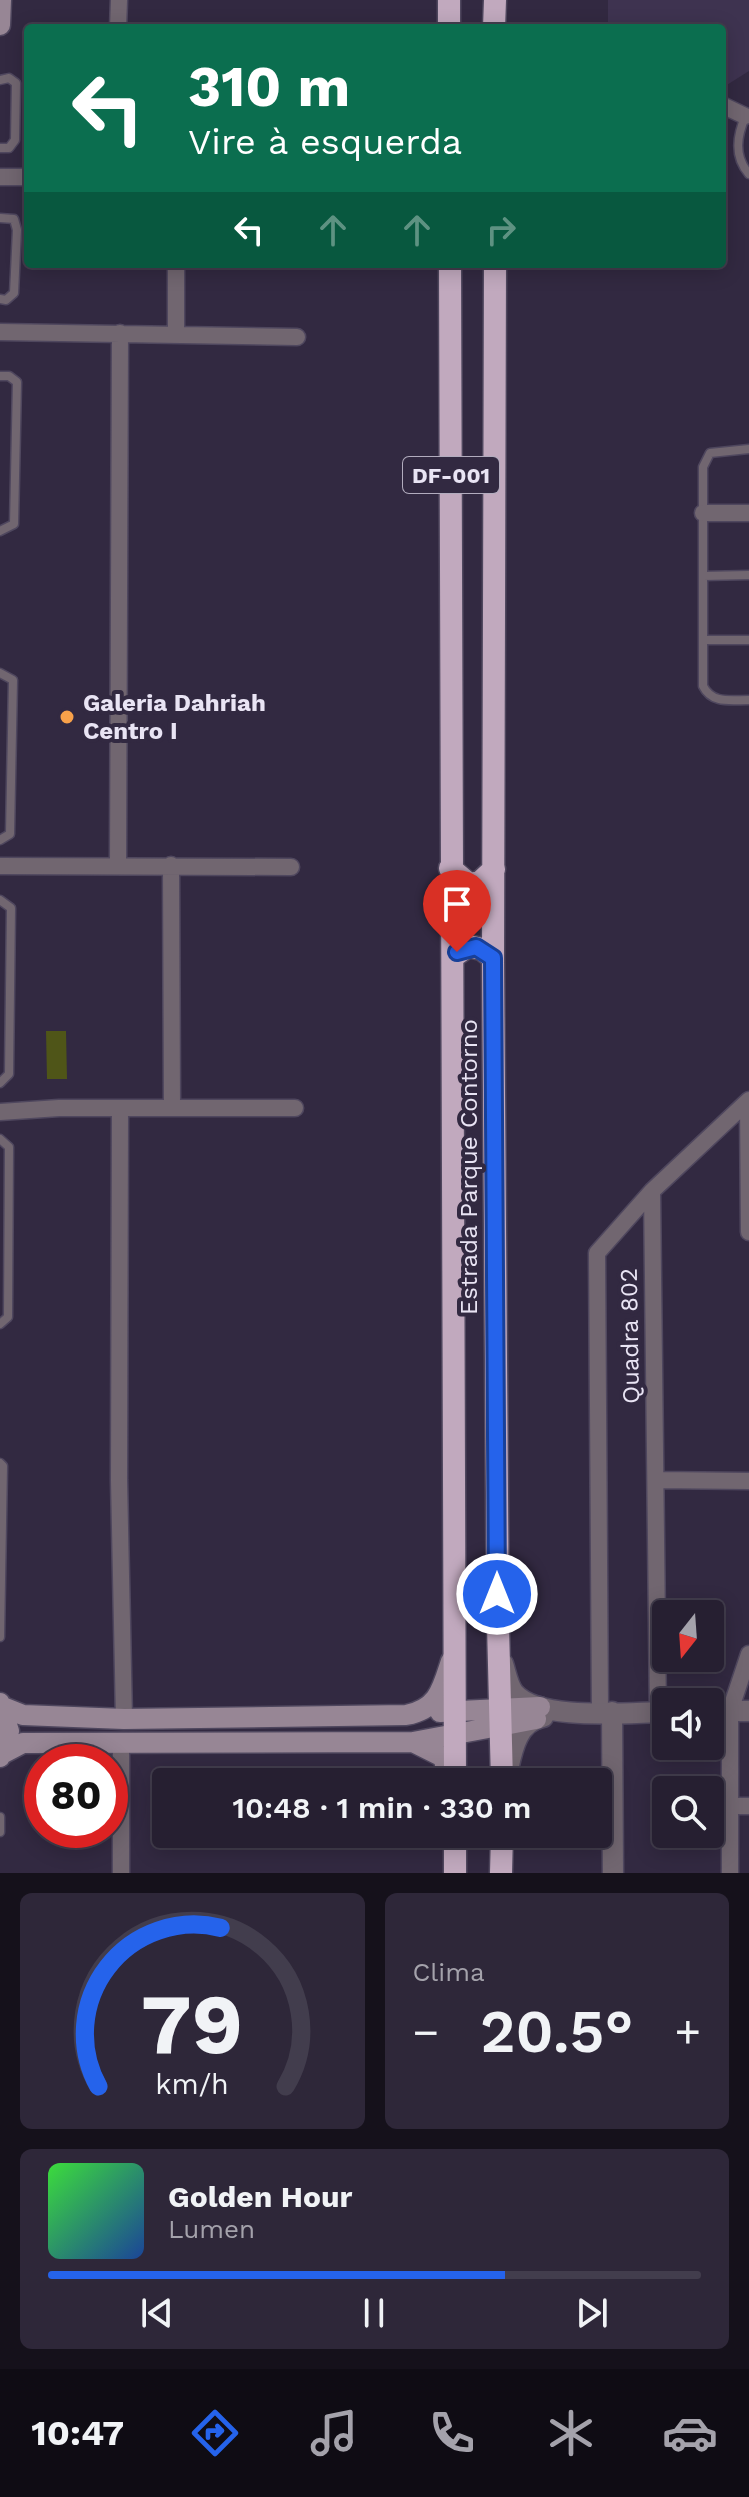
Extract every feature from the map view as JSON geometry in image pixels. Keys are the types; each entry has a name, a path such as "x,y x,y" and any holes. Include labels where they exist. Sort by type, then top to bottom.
{"highway":[{"path":"449,0 449,24"},
{"path":"494,24 495,0"},
{"name":"Estrada Parque Contorno","path":"450,268 450,868 453,957 451,1524 455,1650 453,1768"},
{"name":"Estrada Parque Contorno","path":"496,268 493,958 499,1649 503,1768"},
{"path":"450,868 463,881 475,884 494,869"},
{"path":"453,957 468,946 482,949 493,958"},
{"path":"455,1848 455,1873"},
{"path":"501,1873 502,1848"}],"main road":[{"path":"0,25 1,0"},
{"path":"418,1712 440,1697 455,1650"},
{"path":"1,1705 23,1715 124,1719 455,1711 501,1717 538,1713"},
{"path":"1,1705 9,1731 1,1756"},
{"path":"1,1756 23,1743 413,1742 454,1734 501,1717"},
{"path":"413,1742 443,1757 447,1768"}],"street":[{"path":"118,24 119,0"},
{"path":"726,106 747,114"},
{"path":"0,177 24,177"},
{"path":"176,268 176,334"},
{"path":"0,332 297,337"},
{"path":"118,865 120,333"},
{"path":"703,513 749,513"},
{"path":"171,865 172,1107"},
{"path":"0,866 291,867"},
{"path":"613,1873 606,1712 597,1253 614,1230 652,1191 748,1101"},
{"path":"748,1101 749,1232"},
{"path":"0,1112 172,1107 295,1108"},
{"path":"120,1108 119,1480 124,1719"},
{"name":"Quadra 802","path":"652,1191 661,1688"},
{"path":"657,1480 749,1481"},
{"path":"499,1649 511,1690 538,1713 652,1712"},
{"path":"730,1873 730,1711 749,1654"},
{"path":"508,1768 516,1738 538,1713"},
{"path":"121,1742 121,1873"},
{"path":"729,1806 749,1806"}],"lane":[{"path":"0,80 9,78 16,83 15,140 9,148 0,148"},
{"path":"747,114 737,138 741,162 749,174"},
{"path":"0,218 14,219 17,230 16,287 10,298 0,299"},
{"path":"0,376 9,376 17,382 14,524 0,531"},
{"path":"749,449 714,451 707,456 703,467 703,686 707,695 716,700 749,700"},
{"path":"703,576 749,575"},
{"path":"703,640 749,640"},
{"path":"0,673 10,675 13,680 10,834 0,840"},
{"path":"0,900 11,908 9,1074 0,1083"},
{"path":"0,1139 9,1147 8,1317 0,1324"},
{"path":"0,1463 3,1481 0,1637"},
{"path":"0,1817 0,1832"}],"shaded area":[{"path":"608,0 749,0 749,71 726,85 726,24 608,24"}],"green space":[{"path":"46,1031 66,1031 67,1079 47,1079"}],"place":[{"name":"Galeria Dahriah Centro I","path":"67,717"}],"route":[{"path":"457,952 468,946 476,947 493,958 497,1594"}]}
